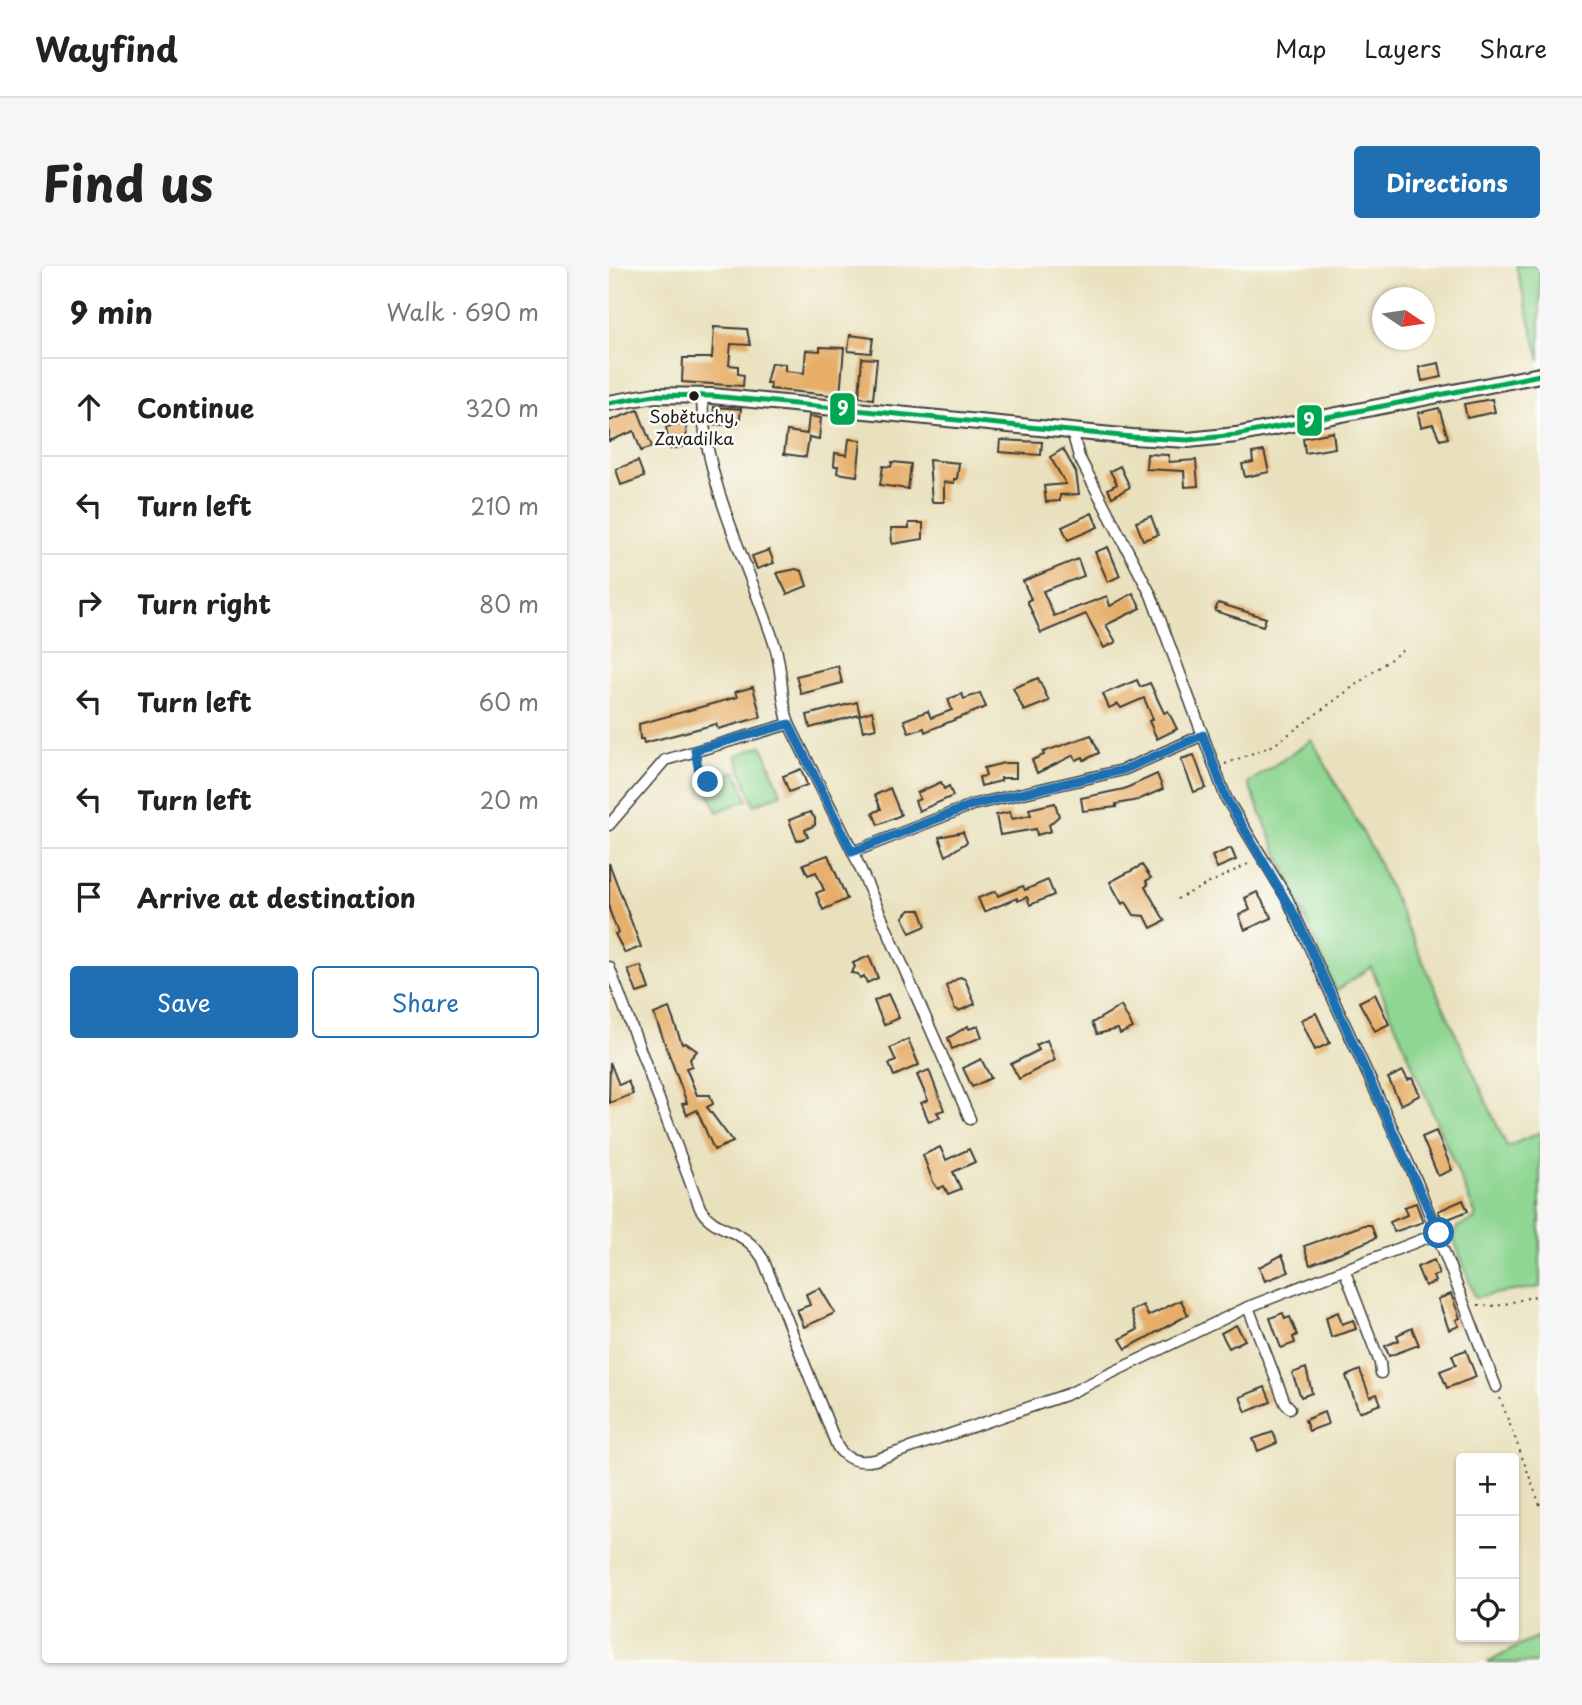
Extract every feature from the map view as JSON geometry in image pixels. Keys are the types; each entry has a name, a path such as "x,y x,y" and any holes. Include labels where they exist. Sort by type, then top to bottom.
{"street":[{"path":"609,403 655,395 702,395 1155,439 1217,438 1540,375"},
{"path":"702,395 704,423 719,487 777,654 789,724 852,852 970,1119"},
{"path":"1072,431 1079,457 1151,595 1214,768 1231,807 1263,857 1303,931 1439,1233 1496,1387"},
{"path":"609,825 661,763 695,750 789,724"},
{"path":"852,852 972,805 1123,770 1203,735"},
{"path":"609,967 701,1209 711,1222 750,1241 763,1259 837,1446 848,1458 865,1462 875,1460 1067,1394 1248,1307 1439,1233"},
{"path":"1343,1269 1380,1363 1381,1373"},
{"path":"1248,1307 1285,1403 1290,1408"}],"path":[{"path":"1214,768 1274,745 1403,650"},
{"path":"695,750 699,772 708,782"},
{"path":"1177,898 1263,857"},
{"path":"1467,1306 1497,1306 1540,1295"},
{"path":"1496,1387 1540,1505"}],"green space":[{"path":"1516,266 1540,266 1540,361"},
{"path":"1312,740 1373,851 1507,1147 1540,1132 1540,1287 1475,1297 1454,1239 1457,1227 1475,1219 1475,1213 1371,967 1336,991 1248,783"},
{"path":"762,745 781,794 754,805 736,756"},
{"path":"736,771 747,800 717,812 706,785 709,781"},
{"path":"1540,1635 1540,1663 1487,1663"}],"building":[{"path":"714,327 747,329 750,345 731,344 729,365 738,366 738,374 744,375 743,386 682,382 683,358 712,358"},
{"path":"850,335 873,338 871,353 848,351"},
{"path":"820,347 844,348 840,396 770,389 770,383 766,383 771,363 785,364 785,371 804,373 806,350 820,351"},
{"path":"862,358 877,359 873,399 859,397"},
{"path":"1439,363 1442,377 1422,381 1419,367"},
{"path":"1492,399 1495,412 1467,418 1464,404"},
{"path":"714,407 741,409 739,426 712,424"},
{"path":"1439,408 1448,438 1440,440 1433,424 1421,427 1418,413"},
{"path":"638,410 652,447 641,451 634,431 609,441 609,421"},
{"path":"809,416 821,418 819,439 809,437 806,457 784,454 787,431 807,434"},
{"path":"686,423 687,446 670,449 666,427"},
{"path":"1333,432 1335,448 1305,453 1303,438"},
{"path":"849,439 861,440 857,476 837,473 838,466 834,466 835,453 847,455"},
{"path":"1000,440 1042,442 1041,455 999,452"},
{"path":"1063,449 1076,472 1079,494 1060,495 1060,501 1046,502 1044,486 1066,484 1050,457"},
{"path":"1264,451 1269,472 1245,477 1242,464 1253,462 1252,453"},
{"path":"1147,454 1169,455 1169,462 1196,460 1198,486 1185,487 1184,471 1146,469"},
{"path":"929,460 959,463 954,483 944,482 944,502 932,502"},
{"path":"638,461 644,477 621,485 616,469"},
{"path":"892,462 911,464 908,489 880,485 883,466 891,467"},
{"path":"1120,466 1130,487 1112,497 1108,489 1117,484 1110,471"},
{"path":"1092,513 1098,527 1068,540 1062,527"},
{"path":"1151,516 1158,535 1143,540 1136,522"},
{"path":"909,523 923,523 923,539 892,544 891,528 909,528"},
{"path":"1108,547 1120,576 1108,582 1095,552"},
{"path":"769,550 774,563 757,569 752,556"},
{"path":"1078,559 1084,576 1043,591 1054,616 1107,596 1110,606 1133,593 1141,608 1106,625 1116,642 1104,648 1086,614 1041,633 1027,601 1031,599 1023,581"},
{"path":"796,569 802,571 807,586 787,594 777,573"},
{"path":"1218,603 1266,618 1263,626 1215,611"},
{"path":"838,666 842,683 801,694 796,676"},
{"path":"1038,678 1049,701 1024,711 1013,688"},
{"path":"1137,680 1140,687 1150,683 1164,713 1168,711 1177,729 1157,739 1149,721 1153,719 1144,698 1121,708 1118,704 1109,708 1103,694"},
{"path":"753,687 761,717 718,729 716,724 644,743 643,739 640,739 639,724 737,697 735,692"},
{"path":"980,693 986,707 925,732 924,728 909,733 904,720 928,711 931,718 952,710 948,699 962,694 964,699"},
{"path":"857,702 860,715 872,711 876,728 863,731 859,715 810,728 807,715"},
{"path":"1091,735 1099,753 1084,760 1083,757 1076,760 1074,755 1037,773 1032,760 1044,755 1043,752"},
{"path":"1194,755 1206,788 1194,792 1181,759"},
{"path":"1016,763 1016,778 1001,778 1001,781 981,786 979,777 986,776 984,768"},
{"path":"801,769 807,785 789,792 783,776"},
{"path":"1157,774 1163,789 1138,800 1116,804 1116,807 1083,811 1081,798 1124,789"},
{"path":"941,782 944,789 949,786 953,796 919,811 915,801 920,799 917,793"},
{"path":"890,788 901,815 878,825 873,813 881,809 875,795"},
{"path":"1055,803 1059,816 1049,825 1051,831 1037,835 1036,829 1000,835 996,815 1010,812 1012,819 1031,815 1029,809"},
{"path":"810,812 815,818 815,825 805,830 808,837 797,841 789,820"},
{"path":"963,832 967,842 946,856 939,837"},
{"path":"1231,848 1236,860 1217,868 1212,856"},
{"path":"828,855 847,899 823,910 816,893 824,890 816,872 808,875 803,864"},
{"path":"609,863 641,947 625,953 615,934 618,933 609,909"},
{"path":"1142,865 1151,878 1146,881 1148,885 1145,887 1165,921 1151,928 1145,916 1134,915 1126,902 1122,904 1110,882"},
{"path":"1048,880 1054,895 1030,905 1027,897 1018,901 1017,898 984,912 978,898 996,891 998,896 1023,886 1025,890"},
{"path":"1257,892 1272,918 1245,930 1239,915 1250,910 1245,898"},
{"path":"910,910 920,910 926,926 910,933 903,917"},
{"path":"869,956 878,978 867,983 864,976 860,978 858,974 851,973 855,967 853,963"},
{"path":"641,966 649,989 637,993 628,970"},
{"path":"960,977 965,979 975,1004 959,1011 955,1009 946,986"},
{"path":"888,994 899,1018 884,1025 874,1001"},
{"path":"1375,994 1389,1024 1375,1031 1359,1002"},
{"path":"1121,1006 1133,1028 1120,1034 1118,1029 1097,1034 1092,1023"},
{"path":"669,1008 682,1044 686,1043 697,1051 690,1059 692,1066 686,1068 697,1095 710,1095 713,1104 707,1107 733,1142 714,1150 697,1110 687,1115 682,1104 687,1103 654,1014"},
{"path":"1316,1013 1330,1043 1315,1050 1301,1020"},
{"path":"968,1026 969,1029 978,1026 982,1037 952,1049 948,1038"},
{"path":"908,1039 919,1065 894,1076 889,1064 896,1061 890,1048"},
{"path":"1047,1040 1055,1060 1019,1079 1011,1064 1039,1050 1036,1045"},
{"path":"981,1059 991,1078 972,1087 963,1068"},
{"path":"610,1062 619,1085 628,1081 633,1094 609,1103"},
{"path":"929,1070 944,1110 937,1112 940,1117 929,1122 921,1103 928,1100 917,1075"},
{"path":"1403,1071 1408,1080 1412,1078 1420,1095 1401,1105 1388,1078"},
{"path":"1436,1131 1452,1170 1438,1176 1422,1137"},
{"path":"940,1147 946,1160 969,1149 975,1162 953,1172 961,1189 948,1194 944,1186 938,1189 933,1182 923,1155"},
{"path":"1463,1200 1468,1211 1443,1221 1438,1211"},
{"path":"1416,1203 1423,1222 1394,1232 1390,1222 1407,1215 1404,1207"},
{"path":"1371,1225 1376,1238 1310,1265 1304,1246"},
{"path":"1282,1255 1289,1272 1265,1281 1259,1267"},
{"path":"1434,1260 1439,1274 1433,1276 1435,1282 1425,1286 1417,1267"},
{"path":"820,1288 835,1313 804,1327 797,1310 810,1305 806,1294"},
{"path":"1451,1294 1460,1318 1456,1320 1459,1326 1449,1330 1438,1299"},
{"path":"1181,1300 1188,1315 1126,1349 1120,1339 1137,1330 1131,1311 1143,1305 1148,1316"},
{"path":"1338,1312 1342,1324 1353,1320 1356,1329 1331,1337 1326,1317"},
{"path":"1283,1313 1285,1319 1290,1317 1297,1335 1293,1337 1295,1343 1281,1348 1270,1318"},
{"path":"1236,1325 1245,1340 1229,1348 1221,1333"},
{"path":"1412,1328 1419,1345 1389,1356 1385,1346 1399,1340 1397,1335"},
{"path":"1466,1350 1476,1377 1447,1388 1440,1371 1456,1365 1452,1355"},
{"path":"1306,1368 1312,1393 1301,1397 1292,1373"},
{"path":"1360,1370 1370,1397 1377,1394 1381,1404 1359,1412 1346,1376"},
{"path":"1265,1387 1271,1402 1246,1412 1240,1397"},
{"path":"1324,1412 1328,1424 1309,1431 1305,1420"},
{"path":"1273,1432 1277,1443 1258,1451 1253,1439"}],"transit line":[{"name":"9","path":"609,403 655,395 712,396 1132,437 1188,440 1236,435 1540,375"}],"place":[{"name":"Sobětuchy, Zavadilka","path":"694,396"}],"route":[{"path":"708,782 699,772 695,750 789,724 852,852 972,805 1123,770 1203,735 1226,798 1287,898 1439,1233"}]}
